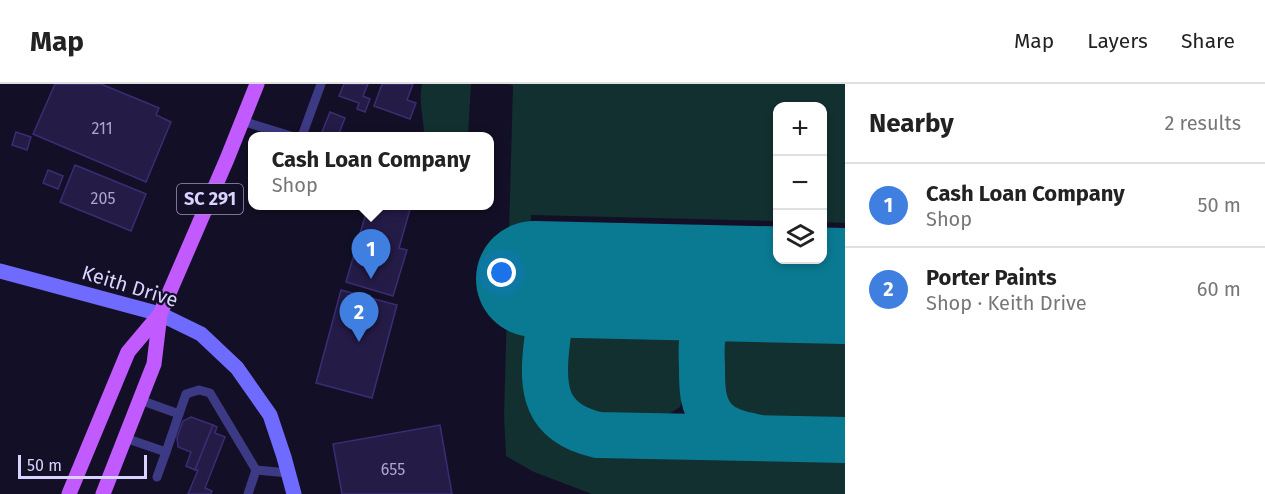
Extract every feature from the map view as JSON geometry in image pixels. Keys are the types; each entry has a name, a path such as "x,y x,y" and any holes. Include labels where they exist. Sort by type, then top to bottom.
{"main road":[{"name":"SC 291","path":"103,494 154,364 160,314 257,84"},
{"name":"SC 291","path":"69,494 128,352 160,314"}],"street":[{"name":"Keith Drive","path":"0,271 160,314 201,334 237,368 270,415 294,494"}],"lane":[{"path":"303,132 321,84"},
{"path":"242,121 278,132"},
{"path":"157,477 186,394 199,390 210,393 256,470 248,494"},
{"path":"140,400 179,414"},
{"path":"125,438 166,453"},
{"path":"256,470 288,473"}],"green space":[{"path":"422,84 471,84 468,132 424,132"},
{"path":"508,84 845,84 845,223 827,222 827,102 773,102 773,221 531,215 528,370 530,395 540,419 555,436 578,447 845,454 845,494 592,494 534,472 506,456 504,416 513,85"},
{"path":"564,335 683,338 688,373 680,407 666,416 634,419 587,414 571,403 560,380"},
{"path":"719,339 845,341 845,424 753,422 736,418 726,407 716,381 715,364"}],"building":[{"path":"55,84 101,84 159,108 156,115 171,122 146,182 33,134"},
{"path":"344,84 368,84 363,96 370,99 365,112 357,109 359,103 339,96"},
{"path":"382,84 413,84 407,100 416,103 410,119 374,106"},
{"path":"330,112 345,118 340,132 322,132"},
{"path":"16,132 31,137 27,150 12,145"},
{"path":"75,165 146,194 131,231 60,202"},
{"path":"48,170 63,176 58,189 43,183"},
{"path":"367,210 410,210 399,248 407,250 393,296 346,282"},
{"path":"341,290 397,305 372,398 316,383"},
{"path":"191,417 213,425 195,470 186,466 191,452 178,447 177,437 183,421"},
{"path":"213,425 217,427 215,433 225,437 205,488 212,491 211,494 188,494 198,470 195,470"},
{"path":"440,425 452,494 342,494 333,444"}],"taxiway":[{"path":"599,280 577,287 565,295 552,317 549,329 545,359 547,389 550,402 567,422 580,430 598,435 845,440"},
{"path":"755,437 728,429 710,414 703,389 702,345 707,322 723,299 736,290 763,284"}],"runway":[{"path":"534,279 845,286"}],"place":[{"name":"Cash Loan Company","path":"371,279"},
{"name":"Porter Paints","path":"359,342"}]}
